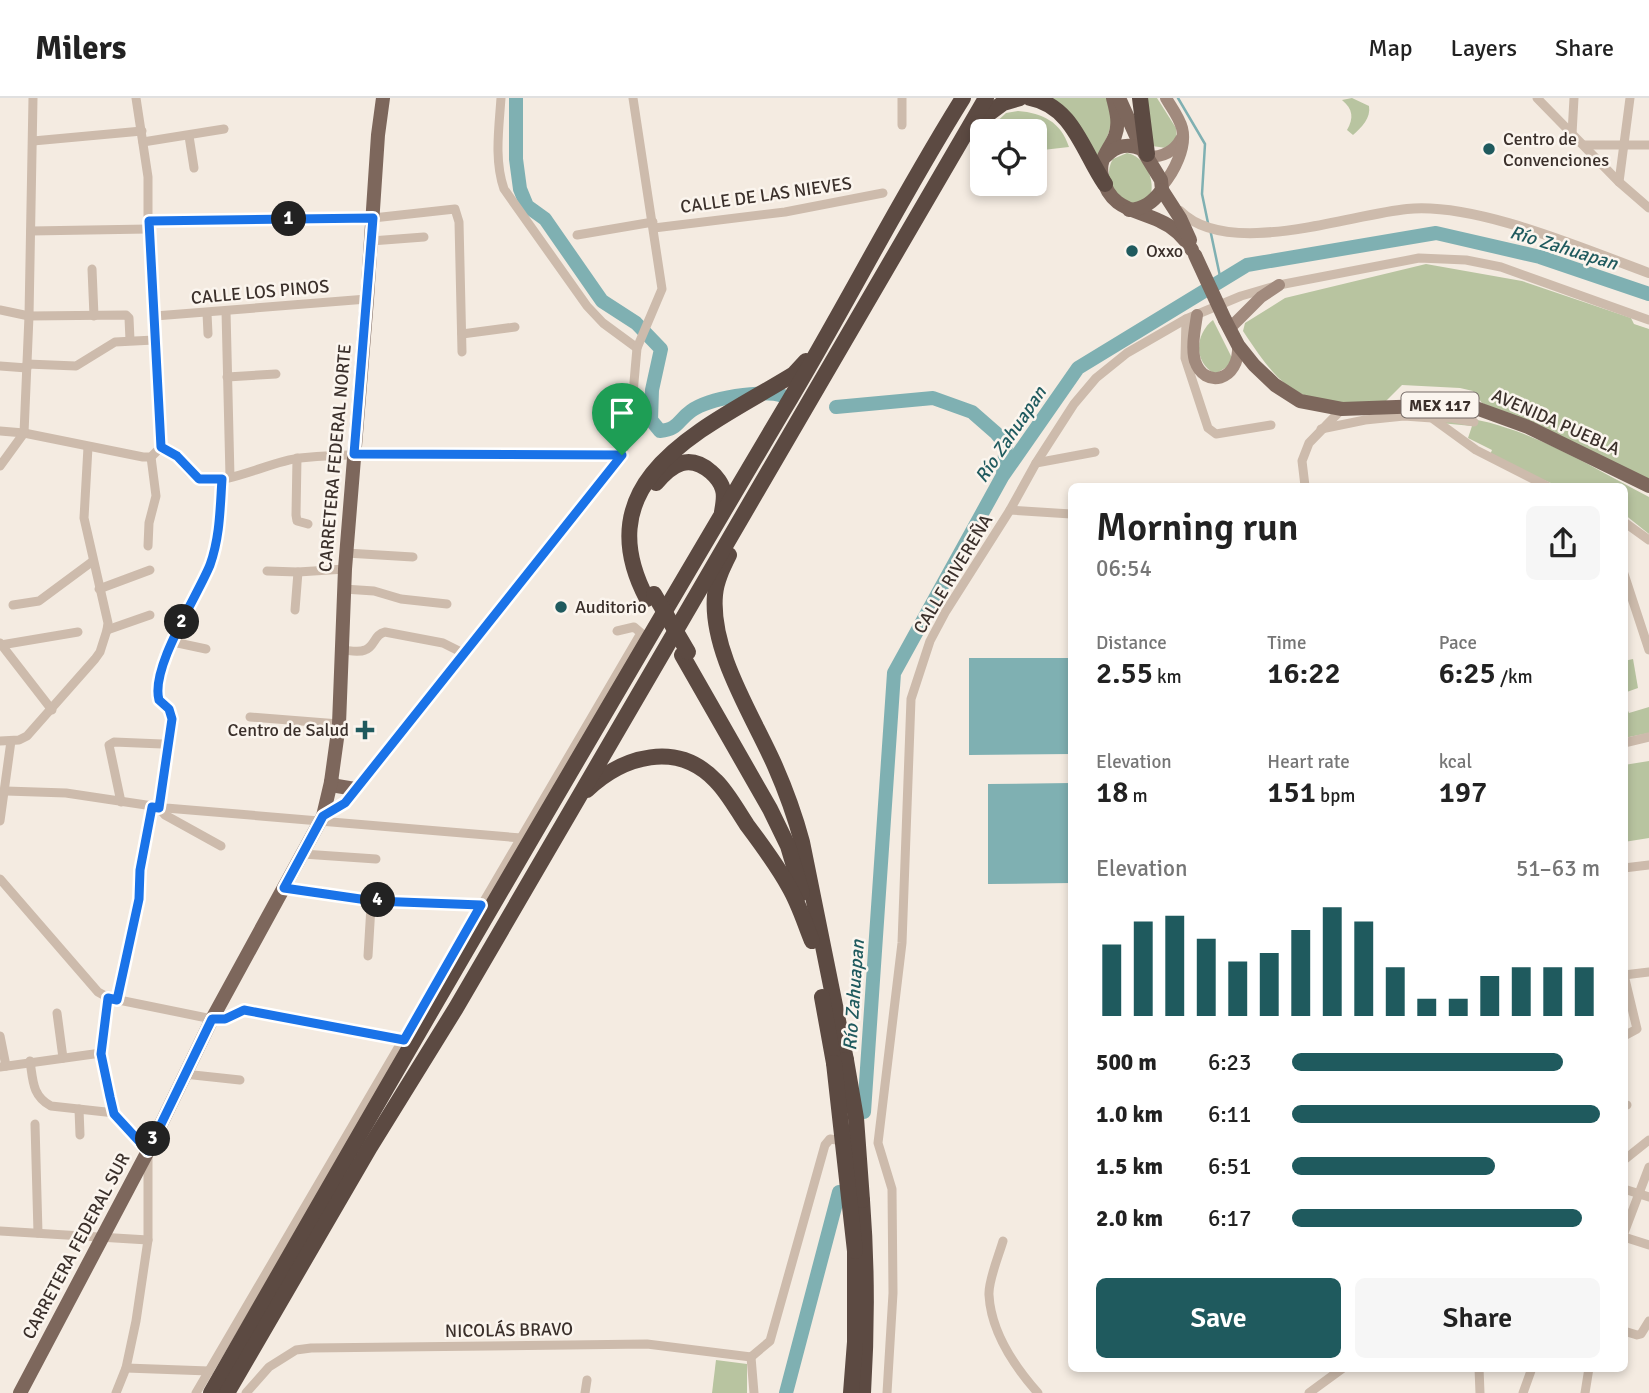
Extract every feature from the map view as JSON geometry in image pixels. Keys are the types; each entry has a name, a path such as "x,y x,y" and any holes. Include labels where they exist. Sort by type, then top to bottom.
{"highway":[{"path":"211,1393 363,1127 826,340 960,98"},
{"path":"227,1393 370,1147 456,1008 986,98"},
{"path":"967,132 995,107 1020,98"},
{"path":"1030,98 1053,106 1068,120 1105,184"},
{"path":"1140,98 1146,153"},
{"path":"808,873 782,813 632,564 629,537 634,508 643,484 661,461 692,434 794,374 826,340"},
{"path":"651,597 640,557 638,536 645,504 652,489 667,470 685,461 701,463 715,475 723,490 722,513"},
{"path":"734,529 734,542 715,593 717,629 729,666 776,767 802,842 840,1061 855,1251 852,1393"},
{"path":"685,654 770,809 788,846 800,884 840,1061 856,1118 866,1270 863,1393"},
{"path":"576,799 597,780 628,762 646,757 673,758 697,766 716,780 777,867 790,889 812,942"}],"main road":[{"name":"CARRETERA FEDERAL NORTE","path":"323,818 331,782 338,724 346,553 367,299 377,135 383,98"},
{"path":"1101,166 1117,128 1113,98"},
{"name":"MEX 117","path":"1119,98 1194,252"},
{"path":"1128,210 1150,204 1174,169 1183,135 1180,121 1166,98"},
{"path":"1101,166 1105,157 1116,148 1128,146 1160,156 1178,146 1183,135"},
{"name":"MEX 117","path":"1101,166 1105,184 1116,201 1128,210 1168,226 1181,235 1194,252"},
{"name":"AVENIDA PUEBLA","path":"1194,252 1238,345 1275,385 1300,401 1342,409 1451,405 1474,407 1528,426 1649,486"},
{"path":"1227,324 1279,285"},
{"path":"1191,317 1194,359 1206,374 1220,377 1229,374 1234,369 1238,345"},
{"path":"331,782 337,786 355,789"},
{"name":"CARRETERA FEDERAL SUR","path":"20,1393 148,1151 212,1019 323,818"}],"street":[{"path":"0,466 24,433 32,231 33,98"},
{"path":"136,98 148,177 148,225 161,447 151,457"},
{"path":"501,98 499,174 504,189 587,306 603,323 638,345"},
{"path":"323,818 345,803 622,455 630,428 638,345 662,289 633,98"},
{"path":"902,98 902,125"},
{"path":"1537,98 1619,182 1649,208"},
{"path":"1572,134 1574,98"},
{"path":"1619,182 1630,98"},
{"path":"144,142 224,129"},
{"path":"33,141 142,131"},
{"path":"189,136 194,168"},
{"path":"1585,145 1649,145"},
{"name":"CALLE DE LAS NIEVES","path":"577,235 785,212 883,193"},
{"path":"1171,204 1188,219 1203,227 1259,234 1407,209 1428,207 1450,210 1508,224 1649,272"},
{"path":"32,231 373,218 455,209 459,222 462,352"},
{"path":"371,241 424,237"},
{"name":"CALLE RIVEREÑA","path":"878,1143 902,943 911,699 930,641 946,611 1010,510 1036,463 1074,404 1096,378 1127,353 1191,317 1241,296 1279,285 1419,258 1466,260 1501,267 1649,320"},
{"path":"92,269 94,316"},
{"name":"CALLE LOS PINOS","path":"155,316 367,299"},
{"path":"0,310 29,316 128,316 130,340"},
{"path":"116,1393 126,1368 136,1321 148,1240 148,1151 114,1114 101,1054 139,899 140,870 156,807 172,719 171,713 159,700 158,683 173,642 209,566 219,535 226,478 226,311"},
{"path":"207,313 208,334"},
{"path":"1191,317 1185,358 1212,432 1216,434 1271,425"},
{"path":"462,334 515,327"},
{"path":"0,366 76,366 109,345 130,340 154,340"},
{"path":"228,377 276,374"},
{"path":"1305,483 1301,461 1309,443 1342,409"},
{"path":"1321,429 1404,416 1452,418 1474,422"},
{"path":"1432,418 1476,450 1541,483"},
{"path":"0,431 24,433 151,457"},
{"path":"0,741 27,736 100,652 107,630 85,518 88,447"},
{"path":"161,447 177,456 199,479 226,478 297,458 354,454 622,455"},
{"path":"1036,463 1095,452"},
{"path":"148,546 149,523 156,496 151,457"},
{"path":"297,458 296,515 297,521 308,524"},
{"path":"1010,510 1068,514"},
{"path":"1628,525 1649,540"},
{"path":"346,553 414,557"},
{"path":"13,605 39,601 93,561"},
{"path":"267,571 345,569"},
{"path":"99,589 150,570"},
{"path":"295,610 298,572"},
{"path":"1628,586 1649,650"},
{"path":"344,589 447,604"},
{"path":"107,630 150,615"},
{"path":"195,1393 641,633 634,627 617,631"},
{"path":"52,710 1,644 78,632"},
{"path":"341,650 368,649 378,635 385,632 443,643 463,653"},
{"path":"173,642 206,649"},
{"path":"250,717 338,724"},
{"path":"1628,742 1649,737"},
{"path":"0,821 15,740"},
{"path":"121,802 109,745 114,742 162,744"},
{"path":"6,791 66,793 156,807 323,818 521,838"},
{"path":"156,807 165,815 221,846"},
{"path":"303,854 376,859"},
{"path":"1628,868 1649,865"},
{"path":"0,879 98,992 113,999 212,1019 225,1019 244,1010 404,1040"},
{"path":"284,888 374,901 481,905"},
{"path":"368,956 371,906 374,901"},
{"path":"1628,975 1649,972"},
{"path":"1628,992 1637,1029 1628,1034"},
{"path":"57,1013 63,1058"},
{"path":"0,1036 3,1066 101,1054"},
{"path":"30,1062 35,1092 42,1101 51,1106 114,1114"},
{"path":"184,1074 240,1080"},
{"path":"79,1110 80,1135"},
{"path":"35,1124 38,1233"},
{"path":"754,1393 751,1357 770,1341 825,1145 834,1138 870,1149 878,1143 892,1189 893,1293 887,1393"},
{"path":"1628,1157 1649,1140"},
{"path":"1628,1227 1644,1196 1649,1167"},
{"path":"0,1231 148,1240"},
{"path":"1628,1237 1649,1245"},
{"path":"1003,1241 989,1294 999,1335 1015,1367 1038,1393"},
{"path":"1628,1332 1641,1334 1649,1321"},
{"name":"NICOLÁS BRAVO","path":"246,1393 269,1367 296,1350 312,1348 647,1344 751,1357"},
{"path":"126,1368 209,1371"},
{"path":"1309,1393 1338,1372"},
{"path":"1479,1372 1480,1393"},
{"path":"1523,1393 1531,1372"},
{"path":"1585,1393 1588,1372"},
{"path":"585,1393 587,1380"}],"green space":[{"path":"1041,98 1107,98 1111,122 1097,157"},
{"path":"1144,98 1157,98 1176,128 1177,139 1166,148 1152,146"},
{"path":"1352,98 1369,106 1365,122 1353,135 1347,130 1351,122 1350,110 1342,100"},
{"path":"1018,111 1035,114 1050,120 1066,138 1069,147 1047,150 1047,119 1000,119 1006,113"},
{"path":"1127,153 1138,158 1150,175 1151,194 1138,206 1118,196 1109,178 1113,159"},
{"path":"1426,264 1522,281 1631,318 1634,324 1649,329 1649,479 1482,403 1473,391 1402,385 1382,405 1332,402 1299,393 1273,372 1243,331 1245,323 1285,298"},
{"path":"1213,320 1232,358 1232,364 1215,374 1203,362 1199,348 1203,333"},
{"path":"1451,416 1503,427 1553,447 1623,483 1551,483 1489,457 1492,450 1468,438 1472,426 1440,423"},
{"path":"1628,486 1649,497 1649,534 1628,517"},
{"path":"1633,659 1638,688 1628,692 1628,660"},
{"path":"1649,707 1649,733 1628,737 1628,711 1629,713"},
{"path":"1649,761 1649,838 1628,841 1628,764"},
{"path":"716,1360 747,1364 747,1393 712,1393"}],"water":[{"path":"969,658 1068,658 1068,754 969,755"},
{"path":"1068,783 1068,883 988,884 988,784"}],"waterway":[{"path":"516,98 516,159 520,189 527,206 545,219 602,301 636,323 661,349 652,390 651,420 660,431 674,426 691,411 710,402 749,394 783,396"},
{"path":"1178,98 1205,144 1202,194 1208,223"},
{"path":"1210,229 1221,281"},
{"name":"Río Zahuapan","path":"864,1112 894,673 1002,477 1078,368 1247,265 1436,233 1540,257 1649,294"},
{"path":"836,407 933,398 972,412 1006,445 1003,474"},
{"name":"Río Zahuapan","path":"786,1393 839,1192"}],"place":[{"name":"Centro de Convenciones","path":"1489,149"},
{"name":"Oxxo","path":"1132,251"},
{"name":"Auditorio","path":"561,607"},
{"name":"Centro de Salud","path":"365,730"}],"route":[{"path":"373,218 354,454 622,455 345,803 323,816 284,888 374,901 481,905 404,1040 244,1010 225,1019 212,1019 148,1151 114,1114 101,1054 108,998 117,1000 139,899 140,870 152,807 159,808 172,719 169,709 159,700 158,683 173,642 209,566 219,535 222,479 203,480 195,477 177,456 169,449 161,447 149,221 373,218"}]}
